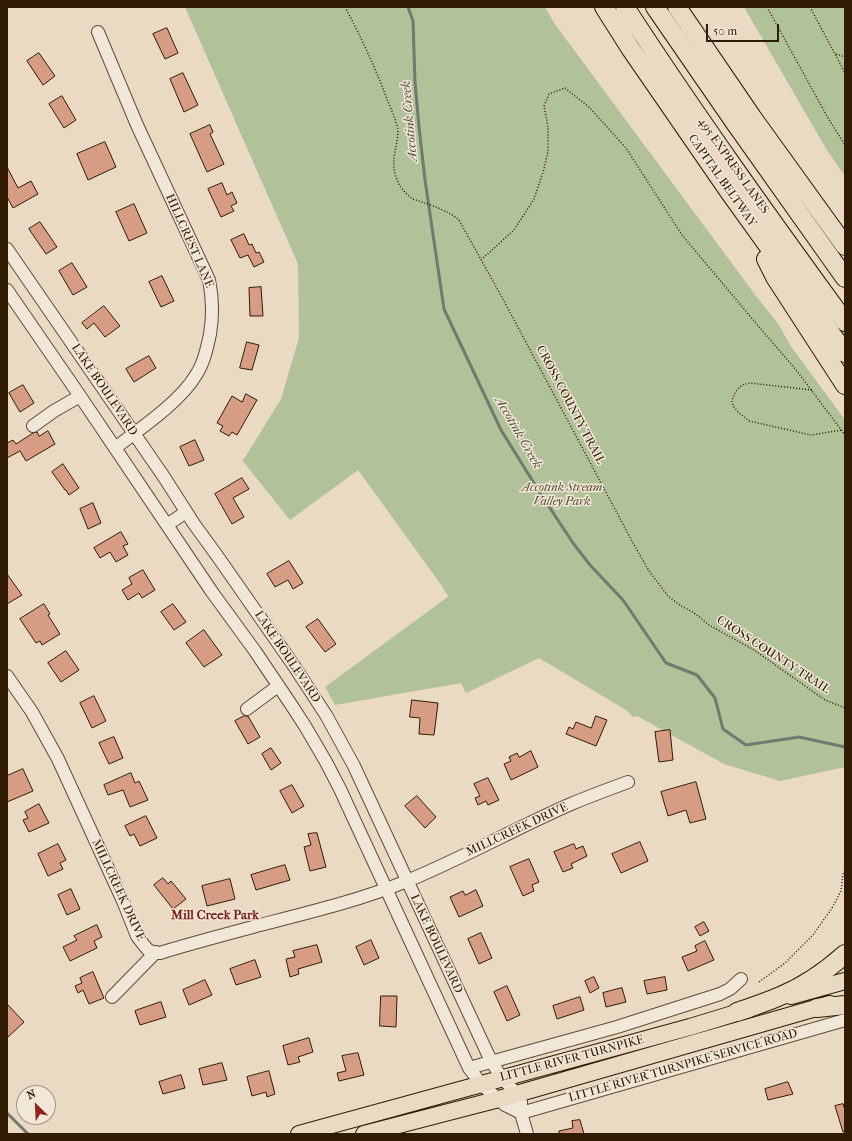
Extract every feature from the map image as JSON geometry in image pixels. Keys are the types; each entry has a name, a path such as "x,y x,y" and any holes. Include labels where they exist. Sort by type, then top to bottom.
{"highway":[{"name":"CAPITAL BELTWAY","path":"604,7 630,48 746,216 845,352"},
{"name":"495 EXPRESS LANES","path":"625,7 728,160 845,322"},
{"path":"655,7 845,278"},
{"path":"677,7 752,117 845,246"},
{"path":"746,216 775,277 845,385"},
{"path":"737,1012 779,997 813,979 845,954"},
{"path":"817,1008 845,1005"}],"main road":[{"name":"LITTLE RIVER TURNPIKE","path":"299,1134 690,1027 845,980"},
{"name":"LITTLE RIVER TURNPIKE","path":"364,1134 517,1094 845,1000"}],"street":[{"name":"HILLCREST LANE","path":"98,32 137,125 208,280 212,292 213,306 212,323 208,343 202,364 197,374 190,384 172,402 115,448"},
{"name":"LAKE BOULEVARD","path":"7,250 186,512 294,666 326,715 354,766 491,1061 502,1078 517,1094"},
{"name":"LAKE BOULEVARD","path":"7,290 305,726 340,789 468,1068 482,1085 506,1105 521,1113"},
{"path":"33,426 54,411 80,396"},
{"path":"167,525 186,512"},
{"name":"MILLCREEK DRIVE","path":"7,676 32,712 58,759 123,901 137,936 148,950 160,953 368,895 407,881 476,850 510,832 572,803 628,782"},
{"path":"246,710 278,686"},
{"path":"112,998 156,952"},
{"path":"468,1068 617,1027 720,994 730,989 741,980"},
{"name":"LITTLE RIVER TURNPIKE SERVICE ROAD","path":"521,1113 845,1020"},
{"path":"517,1094 521,1102 521,1113 527,1134"}],"path":[{"name":"CROSS COUNTY TRAIL","path":"345,7 372,62 395,119 398,137 393,166 400,186 413,200 444,210 459,220 633,543 657,583 668,596 681,606 754,650 825,700 845,708"},
{"path":"767,7 828,118 845,145"},
{"path":"810,7 845,73"},
{"path":"836,54 845,58"},
{"path":"481,260 514,230 534,199 548,151 548,127 544,106 549,94 564,88 590,108 626,148 682,235 797,370 845,434"},
{"path":"812,390 750,384 742,385 736,391 732,400 733,406 749,421 811,435 842,430"},
{"path":"759,982 785,963 813,935 832,908 841,891 843,874 845,870"}],"green space":[{"name":"Accotink Stream Valley Park","path":"185,7 545,7 554,23 779,325 790,345 845,420 845,767 780,781 724,764 637,716 633,717 626,710 539,658 466,693 461,683 335,705 325,687 449,596 358,470 290,520 242,460 281,399 299,338 298,264"},
{"path":"744,7 845,7 845,176 828,152"}],"building":[{"path":"167,28 178,53 165,59 153,34"},
{"path":"39,53 55,76 43,85 27,61"},
{"path":"183,73 198,105 184,112 170,79"},
{"path":"62,96 76,120 64,128 49,104"},
{"path":"210,125 213,132 210,134 224,164 207,172 190,134"},
{"path":"105,142 116,167 88,180 77,154"},
{"path":"7,167 18,188 31,181 38,194 13,208 7,197"},
{"path":"222,183 227,195 232,192 237,203 231,206 234,211 221,217 208,189"},
{"path":"134,204 147,233 129,241 116,212"},
{"path":"40,222 57,247 46,254 29,229"},
{"path":"244,234 249,245 252,244 256,253 259,252 264,262 254,267 248,255 240,258 231,240"},
{"path":"72,263 87,287 73,295 59,271"},
{"path":"162,276 174,301 161,307 149,282"},
{"path":"261,287 263,316 250,316 249,288"},
{"path":"104,306 120,326 105,337 94,323 87,329 82,323"},
{"path":"247,342 259,345 252,370 240,368"},
{"path":"149,356 156,368 134,382 126,369"},
{"path":"23,385 34,403 20,412 9,393"},
{"path":"246,394 257,400 237,435 232,432 229,436 220,431 223,426 217,423 232,396 242,402"},
{"path":"48,431 55,444 26,461 20,451 7,458 7,443 13,440 16,444 33,433 37,432 39,436"},
{"path":"195,440 204,460 189,466 180,447"},
{"path":"63,464 79,488 69,495 52,472"},
{"path":"242,478 249,489 233,498 244,517 232,524 215,494"},
{"path":"93,503 101,523 88,529 80,509"},
{"path":"121,532 128,544 123,546 128,555 116,562 110,552 100,558 94,548"},
{"path":"289,561 303,583 293,589 288,580 275,587 267,574"},
{"path":"143,570 155,590 142,598 139,593 128,600 122,590 132,584 129,578"},
{"path":"7,574 22,595 7,604"},
{"path":"44,604 50,614 48,615 60,634 42,645 40,641 36,643 20,619"},
{"path":"173,604 186,622 174,630 161,612"},
{"path":"318,619 336,644 325,652 306,627"},
{"path":"204,630 222,655 204,667 186,643"},
{"path":"66,651 79,670 61,682 48,663"},
{"path":"94,696 106,721 92,728 80,703"},
{"path":"412,700 438,703 434,735 419,734 420,718 410,717"},
{"path":"244,716 248,716 260,737 248,744 235,721"},
{"path":"596,716 607,720 596,746 566,734 569,727 573,729 576,722 591,728"},
{"path":"670,730 673,760 659,762 655,732"},
{"path":"114,737 123,758 109,764 99,743"},
{"path":"271,748 281,763 271,770 262,754"},
{"path":"531,751 538,767 511,780 504,764 511,761 509,757 517,753 519,757"},
{"path":"23,769 33,791 7,802 7,776"},
{"path":"131,773 135,783 139,781 148,800 130,807 123,790 108,795 104,785"},
{"path":"488,778 499,800 488,805 486,801 478,805 475,798 480,796 474,784"},
{"path":"696,782 706,819 690,823 686,810 668,816 661,792"},
{"path":"292,785 304,806 292,813 280,791"},
{"path":"417,796 436,817 425,828 405,806"},
{"path":"39,804 49,823 29,832 23,820 28,818 25,812"},
{"path":"146,816 157,838 140,846 134,834 130,836 125,826"},
{"path":"317,833 326,867 310,871 304,847 311,845 308,834"},
{"path":"640,842 648,861 621,873 612,854"},
{"path":"58,844 66,860 60,863 63,869 48,876 38,854"},
{"path":"574,844 576,849 583,846 587,856 571,864 573,868 563,872 554,852"},
{"path":"529,859 539,882 532,885 534,891 523,896 510,867"},
{"path":"285,865 290,880 256,890 251,875"},
{"path":"163,878 168,884 171,881 186,899 173,909 154,885"},
{"path":"230,879 235,899 207,906 202,886"},
{"path":"71,889 80,909 67,915 58,895"},
{"path":"476,890 483,906 459,917 450,897 463,891 465,895"},
{"path":"704,922 709,931 700,936 695,927"},
{"path":"97,925 102,937 94,941 97,948 70,961 63,947 77,940 74,936"},
{"path":"481,933 492,958 479,964 468,939"},
{"path":"371,940 379,958 364,965 356,947"},
{"path":"705,941 714,960 688,971 682,957 697,951 695,946"},
{"path":"317,945 322,962 298,969 299,974 290,977 286,959 295,957 293,951"},
{"path":"255,960 261,977 236,985 230,969"},
{"path":"93,972 104,998 89,1004 83,990 78,993 75,986 82,983 80,978"},
{"path":"594,977 599,988 590,993 585,981"},
{"path":"665,977 667,990 647,994 644,981"},
{"path":"205,980 212,995 189,1005 183,990"},
{"path":"507,986 520,1015 507,1021 494,992"},
{"path":"622,988 626,1002 606,1007 603,993"},
{"path":"381,996 397,996 396,1027 380,1026"},
{"path":"580,997 584,1010 557,1019 553,1006"},
{"path":"161,1002 166,1017 140,1025 135,1011"},
{"path":"7,1004 24,1022 7,1038"},
{"path":"309,1038 313,1052 298,1057 300,1062 288,1065 283,1046"},
{"path":"358,1053 364,1075 339,1081 337,1073 346,1071 342,1056"},
{"path":"222,1063 227,1080 203,1085 199,1069"},
{"path":"269,1071 275,1094 267,1097 266,1092 252,1096 247,1077"},
{"path":"181,1075 185,1088 163,1094 159,1082"},
{"path":"788,1082 793,1094 768,1100 765,1089"},
{"path":"843,1104 845,1110 845,1132 843,1132 835,1106"},
{"path":"580,1120 584,1134 559,1134 559,1131 573,1128 572,1121"}],"waterway":[{"name":"Accotink Creek","path":"408,7 413,21 415,82 425,180 444,309 501,430 573,543 590,565 623,600 666,663 697,675 715,698 723,729 746,745 799,737 845,747"},
{"path":"7,1113 28,1134"}],"district":[{"name":"Mill Creek Park","path":"215,916"}]}
